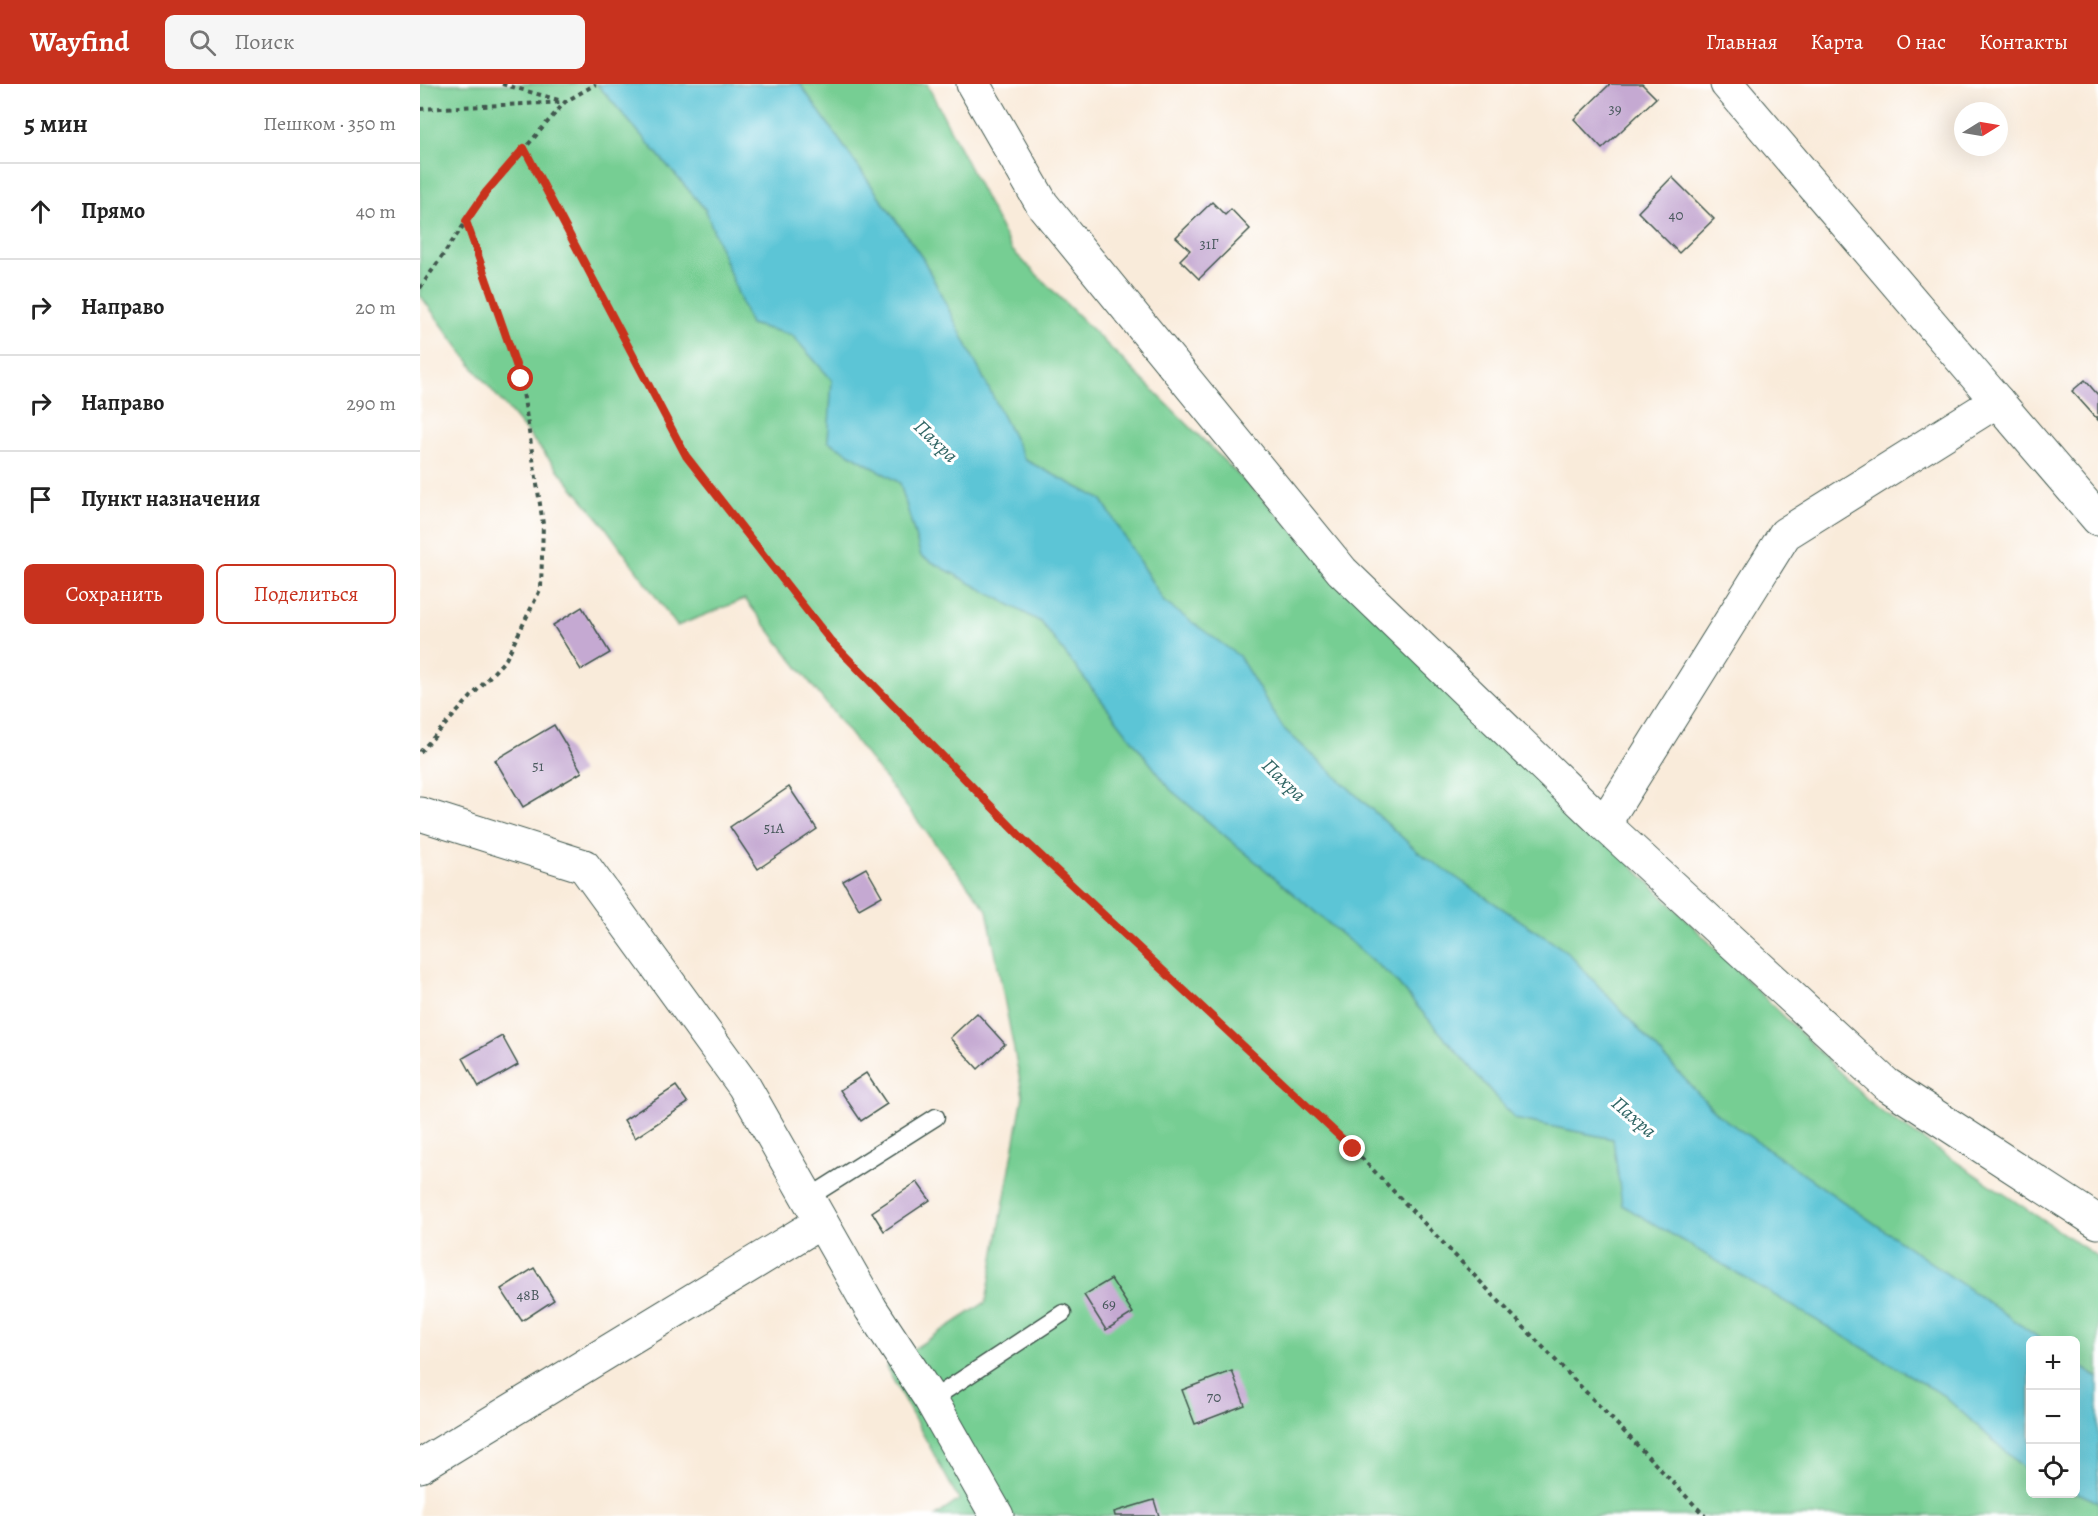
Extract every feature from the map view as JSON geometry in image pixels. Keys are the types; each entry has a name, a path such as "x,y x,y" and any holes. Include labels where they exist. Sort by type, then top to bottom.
{"street":[{"path":"973,84 1042,204 1342,571 1604,824 1886,1084 2098,1222"},
{"path":"1727,84 2098,519"},
{"path":"1604,824 1785,534 1997,401"},
{"path":"420,814 584,866 744,1086 871,1310 931,1400 993,1514"},
{"path":"420,1466 814,1210"}],"lane":[{"path":"814,1210 936,1117"},
{"path":"931,1400 1063,1313"}],"path":[{"path":"502,84 565,102"},
{"path":"420,288 486,192 565,102 596,84"},
{"path":"420,109 565,102"},
{"path":"524,148 686,456 830,640 1024,840 1353,1149 1705,1516"},
{"path":"420,752 506,659 541,588 543,524 521,379 466,221"}],"green space":[{"path":"420,84 597,84 705,209 750,324 792,335 832,380 828,441 900,483 921,556 1041,622 1171,790 1392,977 1515,1119 1613,1139 1623,1205 1943,1395 2026,1469 2026,1498 2080,1498 2080,1494 2098,1502 2098,1516 936,1516 959,1500 886,1367 986,1302 1023,1096 987,910 745,599 677,626 604,525 476,371 420,295"},
{"path":"800,84 927,84 1012,250 1876,1108 2098,1257 2098,1378 2080,1367 2080,1336 2036,1336 1717,1114 1567,952 1418,852 1283,728 1239,657 1164,602 1102,500 1025,460 923,259"}],"water":[{"name":"Пахра","path":"597,84 800,84 923,259 1025,460 1102,500 1164,602 1239,656 1283,728 1418,852 1567,952 1717,1114 2036,1336 2026,1336 2026,1469 1943,1395 1622,1205 1613,1139 1515,1119 1392,977 1171,790 1041,622 921,556 900,483 828,441 832,380 792,335 750,324 705,209"},
{"path":"2080,1367 2098,1378 2098,1502 2080,1494"}],"building":[{"path":"1610,84 1642,84 1656,98 1602,149 1574,119"},
{"path":"1672,177 1714,219 1679,253 1638,212"},
{"path":"1212,202 1225,215 1231,209 1250,229 1199,279 1180,260 1190,250 1176,237"},
{"path":"2085,380 2098,395 2098,420 2072,391"},
{"path":"582,607 610,653 581,670 553,625"},
{"path":"554,725 582,772 523,807 495,760"},
{"path":"789,787 817,829 758,869 730,827"},
{"path":"866,868 882,896 859,909 843,881"},
{"path":"977,1013 1005,1044 978,1069 950,1038"},
{"path":"502,1036 518,1065 479,1087 463,1058"},
{"path":"866,1073 887,1104 861,1121 840,1090"},
{"path":"676,1086 688,1103 635,1138 624,1120"},
{"path":"917,1182 930,1200 884,1231 872,1212"},
{"path":"534,1268 554,1300 522,1321 501,1289"},
{"path":"1111,1279 1133,1313 1106,1330 1084,1295"},
{"path":"1232,1371 1245,1405 1195,1424 1182,1390"},
{"path":"1154,1500 1159,1516 1115,1516 1114,1512"}],"route":[{"path":"521,379 466,221 486,192 524,148 686,456 830,640 1024,840 1353,1149"}]}
